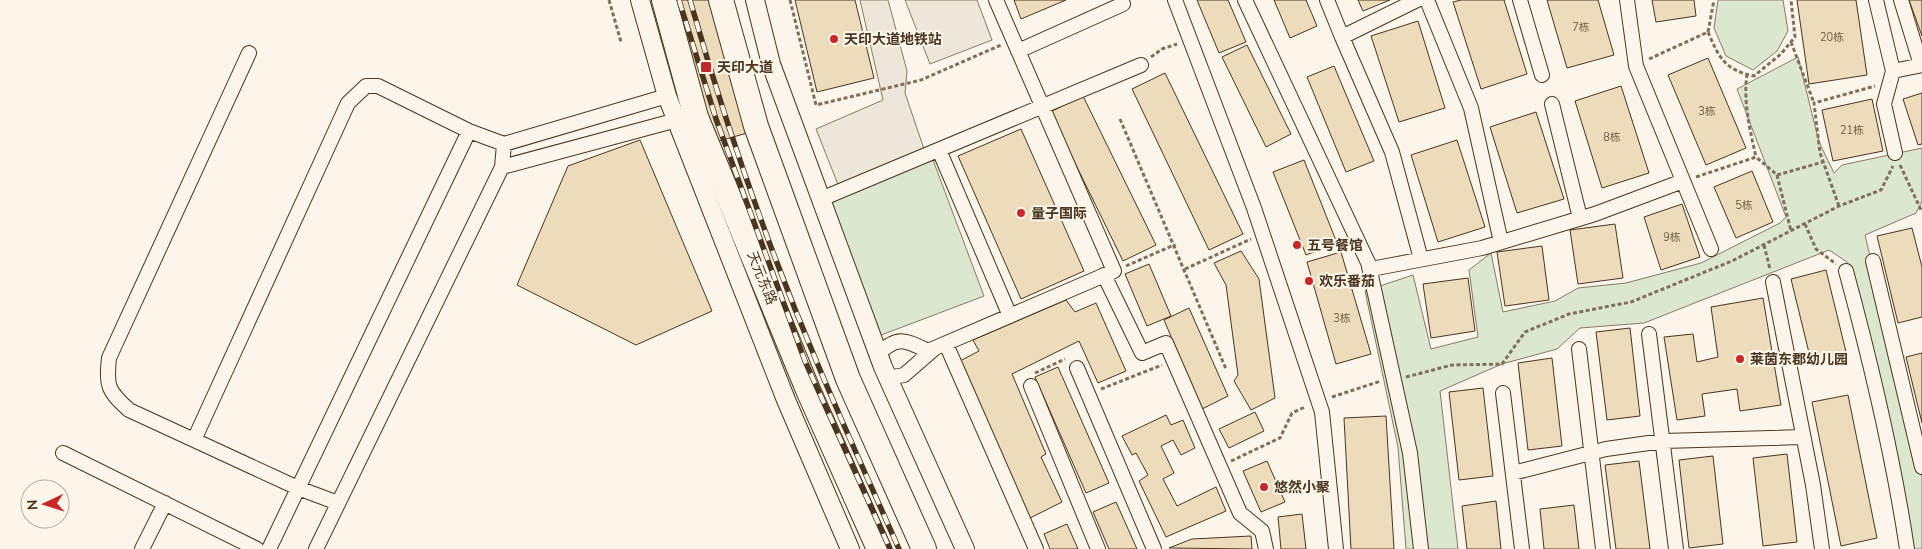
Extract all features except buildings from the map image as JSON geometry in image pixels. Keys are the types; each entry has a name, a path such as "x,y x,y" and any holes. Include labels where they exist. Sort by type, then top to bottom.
{"highway":[{"name":"天元东路","path":"664,0 696,117 808,390 879,549"},
{"path":"721,0 756,126 848,379 924,549"}],"street":[{"name":"天元东路","path":"640,0 667,96 676,120 786,400 850,549"},
{"path":"755,0 771,64 878,354 965,549"},
{"path":"996,0 1042,106 1142,354 1166,343 1240,513 1262,530 1266,549"},
{"path":"1175,0 1263,234 1322,412 1336,549"},
{"path":"1245,0 1371,269 1501,242 1580,218 1683,181"},
{"path":"1327,0 1392,152 1422,259"},
{"path":"1342,37 1417,0"},
{"path":"1427,0 1471,108 1501,242"},
{"path":"1520,0 1542,75"},
{"path":"1627,0 1636,66 1711,250"},
{"path":"1876,0 1892,76 1884,104 1895,153"},
{"path":"1892,76 1922,65 1901,0"},
{"path":"1016,45 1123,4"},
{"path":"249,53 109,358 106,381 115,397 130,410 298,488 338,503"},
{"path":"821,200 1141,65"},
{"path":"194,440 348,103 366,86 378,86 468,131 504,144 667,96"},
{"path":"1552,104 1580,218"},
{"path":"502,167 676,120"},
{"path":"269,549 468,131"},
{"path":"316,549 502,167 504,144"},
{"path":"940,150 1010,316"},
{"path":"1873,261 1922,467"},
{"path":"1368,262 1410,453 1421,549"},
{"path":"1846,272 1875,379 1898,489 1907,549"},
{"path":"878,354 890,342 907,341 928,351 1109,273"},
{"path":"1774,282 1802,437 1813,485 1822,549"},
{"path":"1649,334 1676,549"},
{"path":"888,378 904,375 940,346"},
{"path":"940,346 1036,549"},
{"path":"1579,349 1603,549"},
{"path":"1077,368 1154,549"},
{"path":"1030,386 1098,549"},
{"path":"1504,393 1522,549"},
{"path":"1513,473 1606,448 1663,441 1802,437"},
{"path":"63,453 257,549"},
{"path":"142,549 165,503"}],"path":[{"path":"609,0 621,42"},
{"path":"790,0 816,105 921,80 1016,45"},
{"path":"1714,0 1708,32 1718,56 1737,72 1754,76 1781,54 1795,37 1791,0"},
{"path":"1636,66 1708,32"},
{"path":"1141,65 1162,49 1190,40"},
{"path":"1791,42 1814,103 1824,162 1840,206"},
{"path":"1747,74 1748,118 1756,157 1777,175 1791,231"},
{"path":"1814,103 1892,76"},
{"path":"1120,119 1226,369"},
{"path":"1219,467 1280,438 1292,413 1318,402 1394,378 1452,365 1502,364 1525,332 1569,314 1631,302 1732,262 1840,206 1881,190 1893,165 1895,153"},
{"path":"1895,153 1922,212"},
{"path":"1683,181 1756,157"},
{"path":"1777,175 1824,162"},
{"path":"1805,224 1816,249 1846,272"},
{"path":"1109,273 1174,245 1185,270 1263,234"},
{"path":"1764,245 1774,282"},
{"path":"1030,386 1028,376 1070,357 1077,368"},
{"path":"1088,394 1174,361"}],"green space":[{"path":"1718,0 1783,0 1788,31 1777,51 1753,70 1726,56 1714,28"},
{"path":"1798,57 1819,142 1834,173 1842,165 1922,148 1922,201 1916,213 1865,235 1922,477 1922,549 1910,549 1872,357 1847,262 1829,250 1644,323 1580,328 1557,349 1502,364 1440,391 1458,549 1406,549 1398,447 1365,291 1413,275 1431,349 1478,337 1469,270 1491,253 1503,312 1555,301 1578,288 1626,283 1701,263 1780,223 1786,217 1737,89"},
{"path":"933,160 984,296 876,337 826,201"}],"shaded area":[{"path":"860,0 888,0 907,71 905,93 924,149 839,187 816,129 883,100"},
{"path":"905,0 977,0 992,40 930,64"}],"railway":[{"path":"679,0 716,119 805,361 890,549"},
{"path":"690,0 733,138 782,275 828,388 899,549"}],"place":[{"name":"天印大道地铁站","path":"834,39"},
{"name":"天印大道","path":"706,67"},
{"name":"量子国际","path":"1021,213"},
{"name":"五号餐馆","path":"1297,245"},
{"name":"欢乐番茄","path":"1309,281"},
{"name":"莱茵东郡幼儿园","path":"1740,359"},
{"name":"悠然小聚","path":"1264,487"}]}
